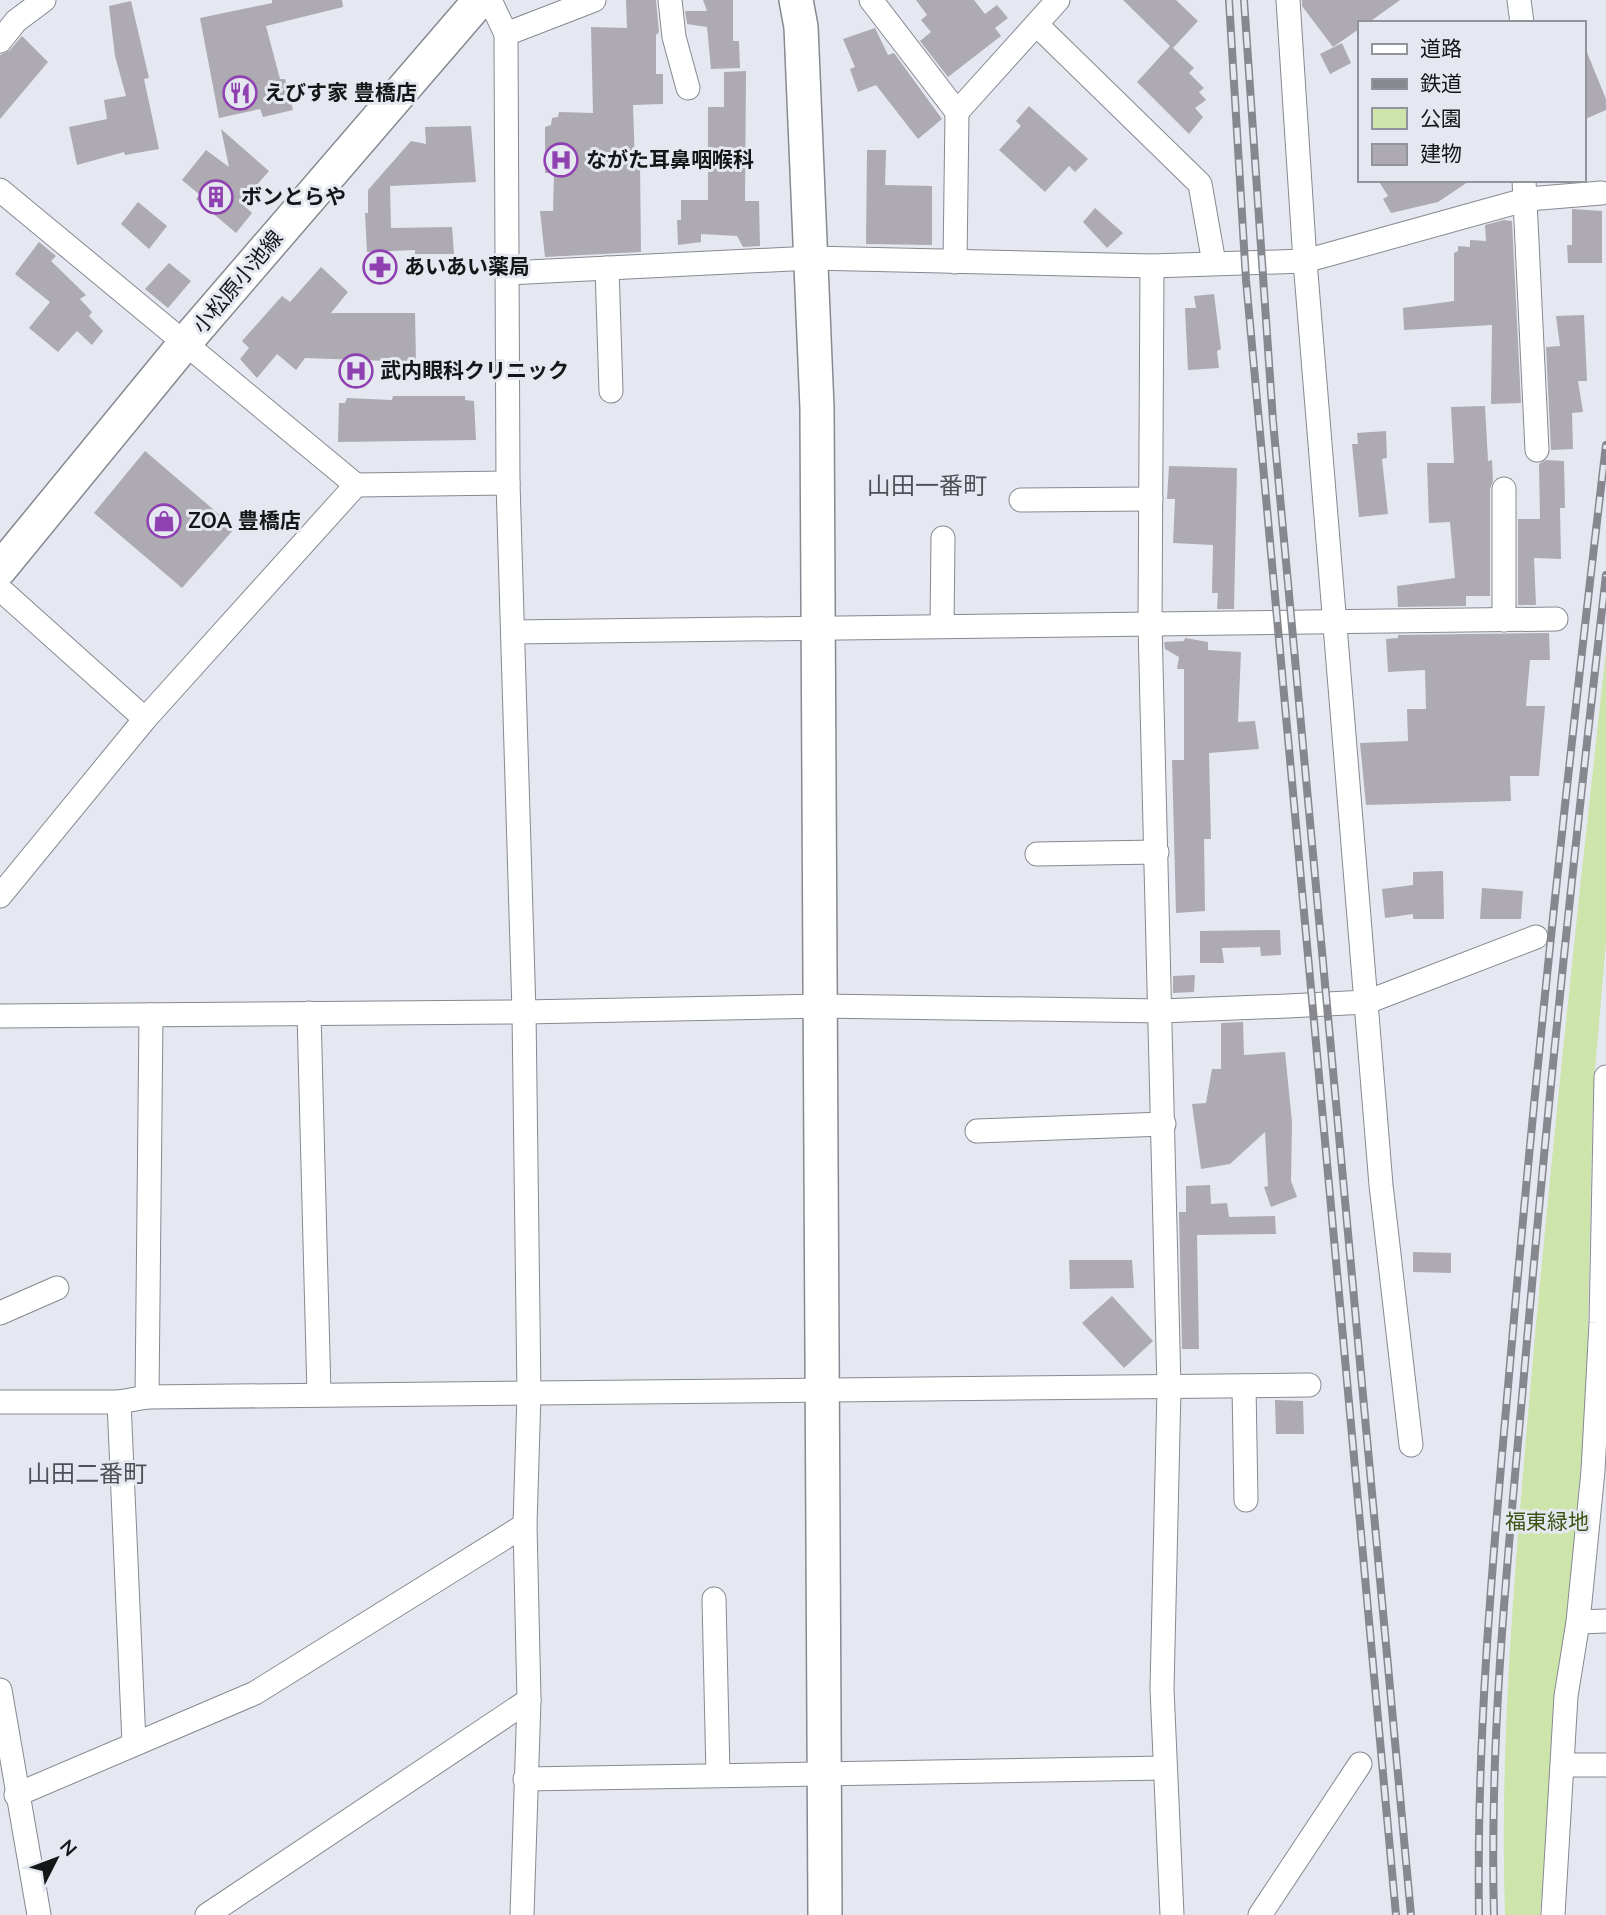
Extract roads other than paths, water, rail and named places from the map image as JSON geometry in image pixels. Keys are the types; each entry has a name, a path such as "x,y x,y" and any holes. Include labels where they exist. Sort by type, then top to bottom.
{"street":[{"path":"0,41 16,22 44,0"},
{"name":"小松原小池線","path":"0,569 187,344 480,0"},
{"path":"490,0 506,34 508,482 524,1012 529,1394 525,1525 528,1700 522,1915"},
{"path":"506,34 594,0"},
{"path":"670,0 674,37 688,88"},
{"path":"796,0 801,27 817,408 825,1915"},
{"path":"871,0 957,112 955,261"},
{"path":"957,112 1058,0"},
{"path":"1288,0 1305,261 1381,1185 1411,1445"},
{"path":"1519,0 1522,21"},
{"path":"1037,25 1200,184 1214,263"},
{"path":"0,190 356,485 508,482"},
{"path":"507,273 811,258 1152,266 1305,261 1524,190 1601,193"},
{"path":"1524,190 1537,450"},
{"path":"1152,266 1150,625 1170,1388 1161,1689 1172,1915"},
{"path":"607,268 611,391"},
{"path":"0,896 145,719 356,485"},
{"path":"1504,489 1504,620"},
{"path":"1021,500 1151,499"},
{"path":"943,538 943,626"},
{"path":"0,589 145,719"},
{"path":"513,632 1556,619"},
{"path":"1037,854 1157,852"},
{"path":"0,1016 524,1012 821,1006 1161,1010 1367,1002 1536,937"},
{"path":"309,1013 319,1394"},
{"path":"147,1397 151,1015"},
{"path":"1553,1915 1566,1696 1600,1471 1606,1077"},
{"path":"977,1131 1164,1124"},
{"path":"0,1313 57,1288"},
{"path":"0,1402 119,1402 147,1397 319,1394 1309,1385"},
{"path":"1244,1386 1246,1500"},
{"path":"119,1402 134,1743"},
{"path":"16,1795 255,1693 525,1525"},
{"path":"714,1599 718,1775"},
{"path":"1578,1622 1606,1621"},
{"path":"0,1690 16,1795 39,1915"},
{"path":"207,1915 528,1700"},
{"path":"1261,1915 1360,1764"},
{"path":"1563,1765 1606,1765"},
{"path":"525,1779 1165,1768"}],"railway":[{"path":"1229,0 1246,280 1396,1915"},
{"path":"1244,0 1273,421 1411,1915"},
{"path":"1479,1915 1484,1696 1500,1476 1545,998 1606,445"},
{"path":"1494,1915 1494,1780 1506,1577 1552,1075 1606,575"}],"place":[{"name":"えびす家 豊橋店","path":"240,93"},
{"name":"ながた耳鼻咽喉科","path":"561,160"},
{"name":"ボンとらや","path":"216,197"},
{"name":"あいあい薬局","path":"380,267"},
{"name":"武内眼科クリニック","path":"356,371"},
{"name":"ZOA 豊橋店","path":"164,521"}],"district":[{"name":"山田一番町","path":"927,486"},
{"name":"山田二番町","path":"87,1474"}],"park label":[{"name":"福東緑地","path":"1547,1522"}]}
